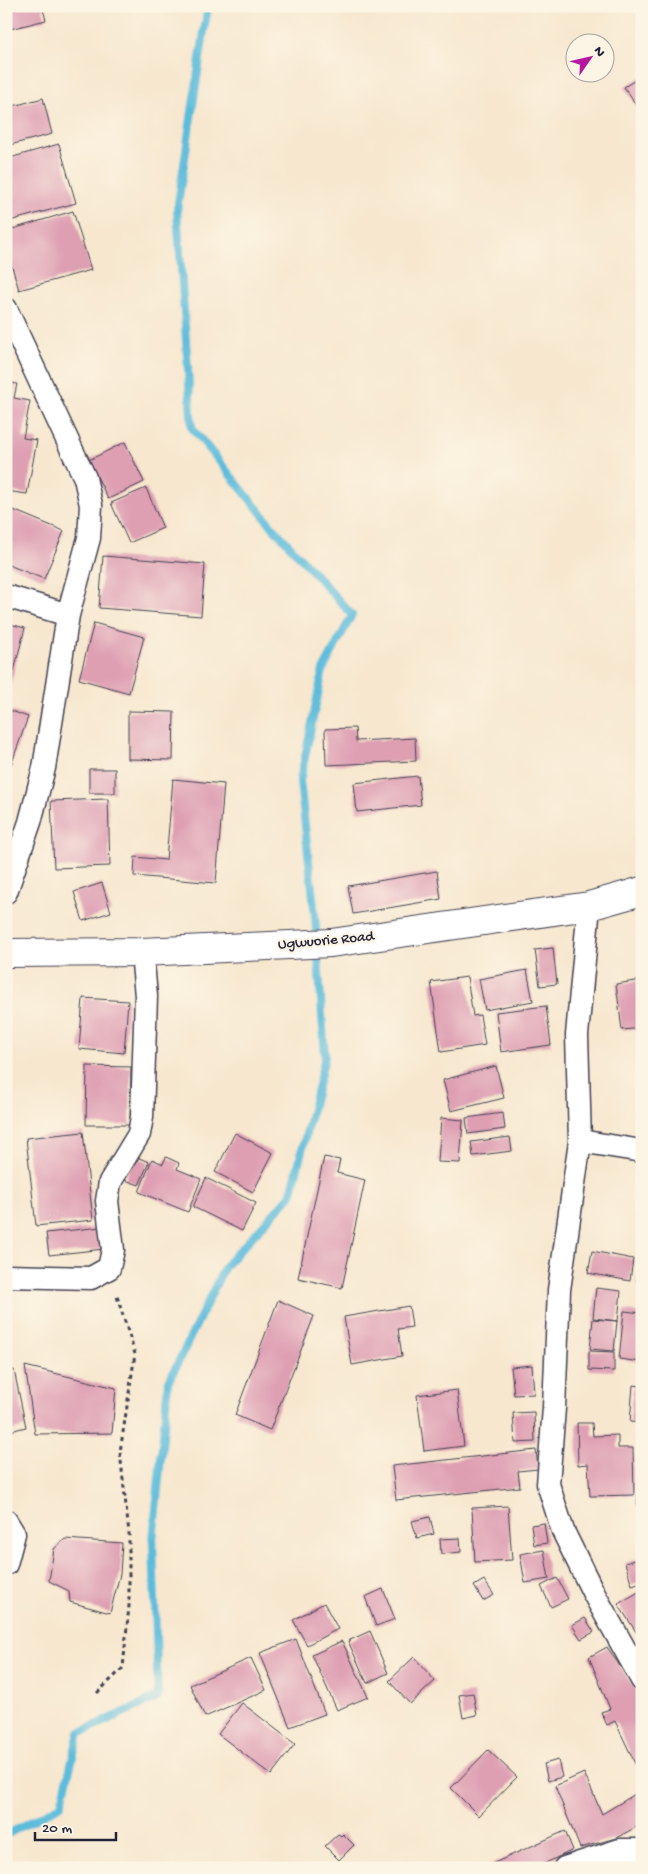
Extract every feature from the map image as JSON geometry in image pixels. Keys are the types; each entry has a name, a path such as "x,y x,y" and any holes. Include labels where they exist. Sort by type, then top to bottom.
{"street":[{"path":"6,309 85,478 90,505 89,538 68,615 44,768 30,822 6,892"},
{"path":"6,596 68,615"},
{"name":"Ugwuorie Road","path":"6,953 142,952 331,943 589,906 642,891"},
{"path":"589,906 577,1035 580,1141 559,1290 554,1408 548,1484 563,1531 594,1594 642,1680"},
{"path":"6,1276 92,1278 109,1268 113,1250 107,1201 110,1182 139,1134 142,1117 146,996 142,952"},
{"path":"580,1141 642,1151"},
{"path":"6,1521 14,1534 6,1564"},
{"path":"565,1868 620,1850 642,1850"}],"path":[{"path":"97,1693 123,1668 129,1606 129,1533 120,1452 136,1354 109,1268"}],"building":[{"path":"6,6 42,6 46,20 6,30"},
{"path":"642,76 642,114 624,87"},
{"path":"43,98 52,134 6,146 6,108"},
{"path":"59,144 76,203 6,222 6,159"},
{"path":"73,211 91,270 19,290 6,247 6,231"},
{"path":"6,382 17,384 14,398 30,401 23,438 37,440 27,494 6,491"},
{"path":"125,442 144,482 108,499 89,460"},
{"path":"146,488 163,528 129,543 111,503"},
{"path":"6,507 64,531 44,579 6,564"},
{"path":"103,556 205,564 201,616 99,608"},
{"path":"6,623 25,628 7,698 6,698"},
{"path":"94,623 144,637 129,693 79,679"},
{"path":"6,709 28,717 10,768 6,767"},
{"path":"128,711 174,712 173,760 128,759"},
{"path":"355,728 356,741 415,738 416,761 326,765 325,729"},
{"path":"89,769 115,769 115,793 89,793"},
{"path":"418,776 421,805 357,812 354,783"},
{"path":"173,779 224,784 216,883 134,876 135,857 166,860"},
{"path":"108,799 110,866 54,868 51,801"},
{"path":"437,871 441,899 353,914 348,886"},
{"path":"102,883 111,912 83,921 74,892"},
{"path":"553,948 557,984 540,986 535,950"},
{"path":"527,970 533,1001 485,1010 479,979"},
{"path":"467,977 473,1016 480,1015 485,1045 441,1052 431,982"},
{"path":"642,980 642,1028 622,1030 616,984"},
{"path":"83,998 128,1001 124,1053 79,1049"},
{"path":"546,1006 551,1045 501,1052 496,1012"},
{"path":"87,1066 131,1067 130,1125 86,1125"},
{"path":"496,1066 504,1098 451,1111 443,1080"},
{"path":"503,1113 505,1129 468,1134 466,1118"},
{"path":"441,1118 463,1120 460,1163 438,1162"},
{"path":"83,1132 93,1220 36,1226 26,1138"},
{"path":"235,1133 273,1153 253,1192 215,1172"},
{"path":"510,1137 512,1151 473,1156 471,1142"},
{"path":"134,1156 149,1162 139,1185 125,1180"},
{"path":"166,1157 179,1163 177,1169 201,1179 188,1212 139,1192 152,1159 163,1164"},
{"path":"324,1157 340,1160 337,1173 365,1180 342,1288 298,1278"},
{"path":"206,1178 256,1203 242,1231 193,1207"},
{"path":"102,1227 104,1249 49,1255 46,1233"},
{"path":"592,1251 633,1259 630,1281 588,1273"},
{"path":"642,1270 642,1284 636,1281"},
{"path":"596,1288 621,1291 618,1321 593,1318"},
{"path":"278,1300 314,1316 270,1430 235,1415"},
{"path":"409,1306 412,1327 398,1329 402,1356 352,1365 344,1317"},
{"path":"624,1311 642,1313 642,1362 619,1359"},
{"path":"593,1319 617,1321 614,1351 590,1349"},
{"path":"589,1351 614,1352 614,1371 589,1370"},
{"path":"532,1365 534,1394 514,1395 511,1367"},
{"path":"25,1366 116,1388 112,1433 35,1434"},
{"path":"6,1369 14,1370 26,1427 6,1432"},
{"path":"633,1385 642,1386 642,1423 630,1422"},
{"path":"457,1390 464,1446 424,1451 417,1395"},
{"path":"534,1412 535,1442 515,1443 513,1413"},
{"path":"577,1423 592,1423 593,1436 618,1435 618,1448 633,1448 634,1495 590,1496 588,1464 578,1465"},
{"path":"536,1450 538,1469 518,1471 520,1487 396,1500 392,1466"},
{"path":"638,1490 642,1490 642,1507 637,1507"},
{"path":"508,1506 512,1560 475,1562 472,1508"},
{"path":"430,1517 434,1534 417,1538 412,1521"},
{"path":"544,1523 547,1543 534,1545 531,1525"},
{"path":"460,1538 461,1552 441,1554 440,1539"},
{"path":"65,1539 122,1543 120,1574 110,1613 70,1602 69,1591 49,1581 54,1549"},
{"path":"544,1550 549,1579 525,1583 520,1554"},
{"path":"642,1558 642,1582 632,1585 625,1563"},
{"path":"557,1578 568,1599 551,1607 541,1586"},
{"path":"484,1580 494,1595 483,1601 474,1586"},
{"path":"383,1589 395,1619 376,1626 365,1597"},
{"path":"642,1590 642,1641 618,1604"},
{"path":"324,1603 338,1629 307,1645 293,1620"},
{"path":"585,1618 594,1632 581,1639 572,1625"},
{"path":"370,1631 388,1673 367,1683 348,1641"},
{"path":"296,1639 325,1714 290,1727 260,1653"},
{"path":"342,1641 368,1697 337,1710 312,1655"},
{"path":"607,1647 642,1699 642,1778 615,1721 607,1725 601,1712 610,1709 589,1657"},
{"path":"414,1657 435,1681 410,1704 389,1681"},
{"path":"251,1658 266,1690 205,1717 190,1685"},
{"path":"473,1693 477,1715 463,1718 459,1695"},
{"path":"242,1703 295,1744 271,1775 218,1734"},
{"path":"488,1750 517,1777 479,1816 451,1788"},
{"path":"558,1760 562,1777 548,1781 544,1764"},
{"path":"584,1773 602,1814 642,1790 642,1824 616,1838 580,1848 555,1786"},
{"path":"565,1831 573,1850 535,1868 483,1868"},
{"path":"338,1834 341,1836 343,1834 354,1845 339,1860 325,1846"}],"waterway":[{"path":"6,1835 61,1805 79,1733 158,1697 153,1541 168,1383 225,1266 291,1195 325,1057 315,915 300,781 323,670 352,615 271,525 192,428 177,210 208,6"}]}
